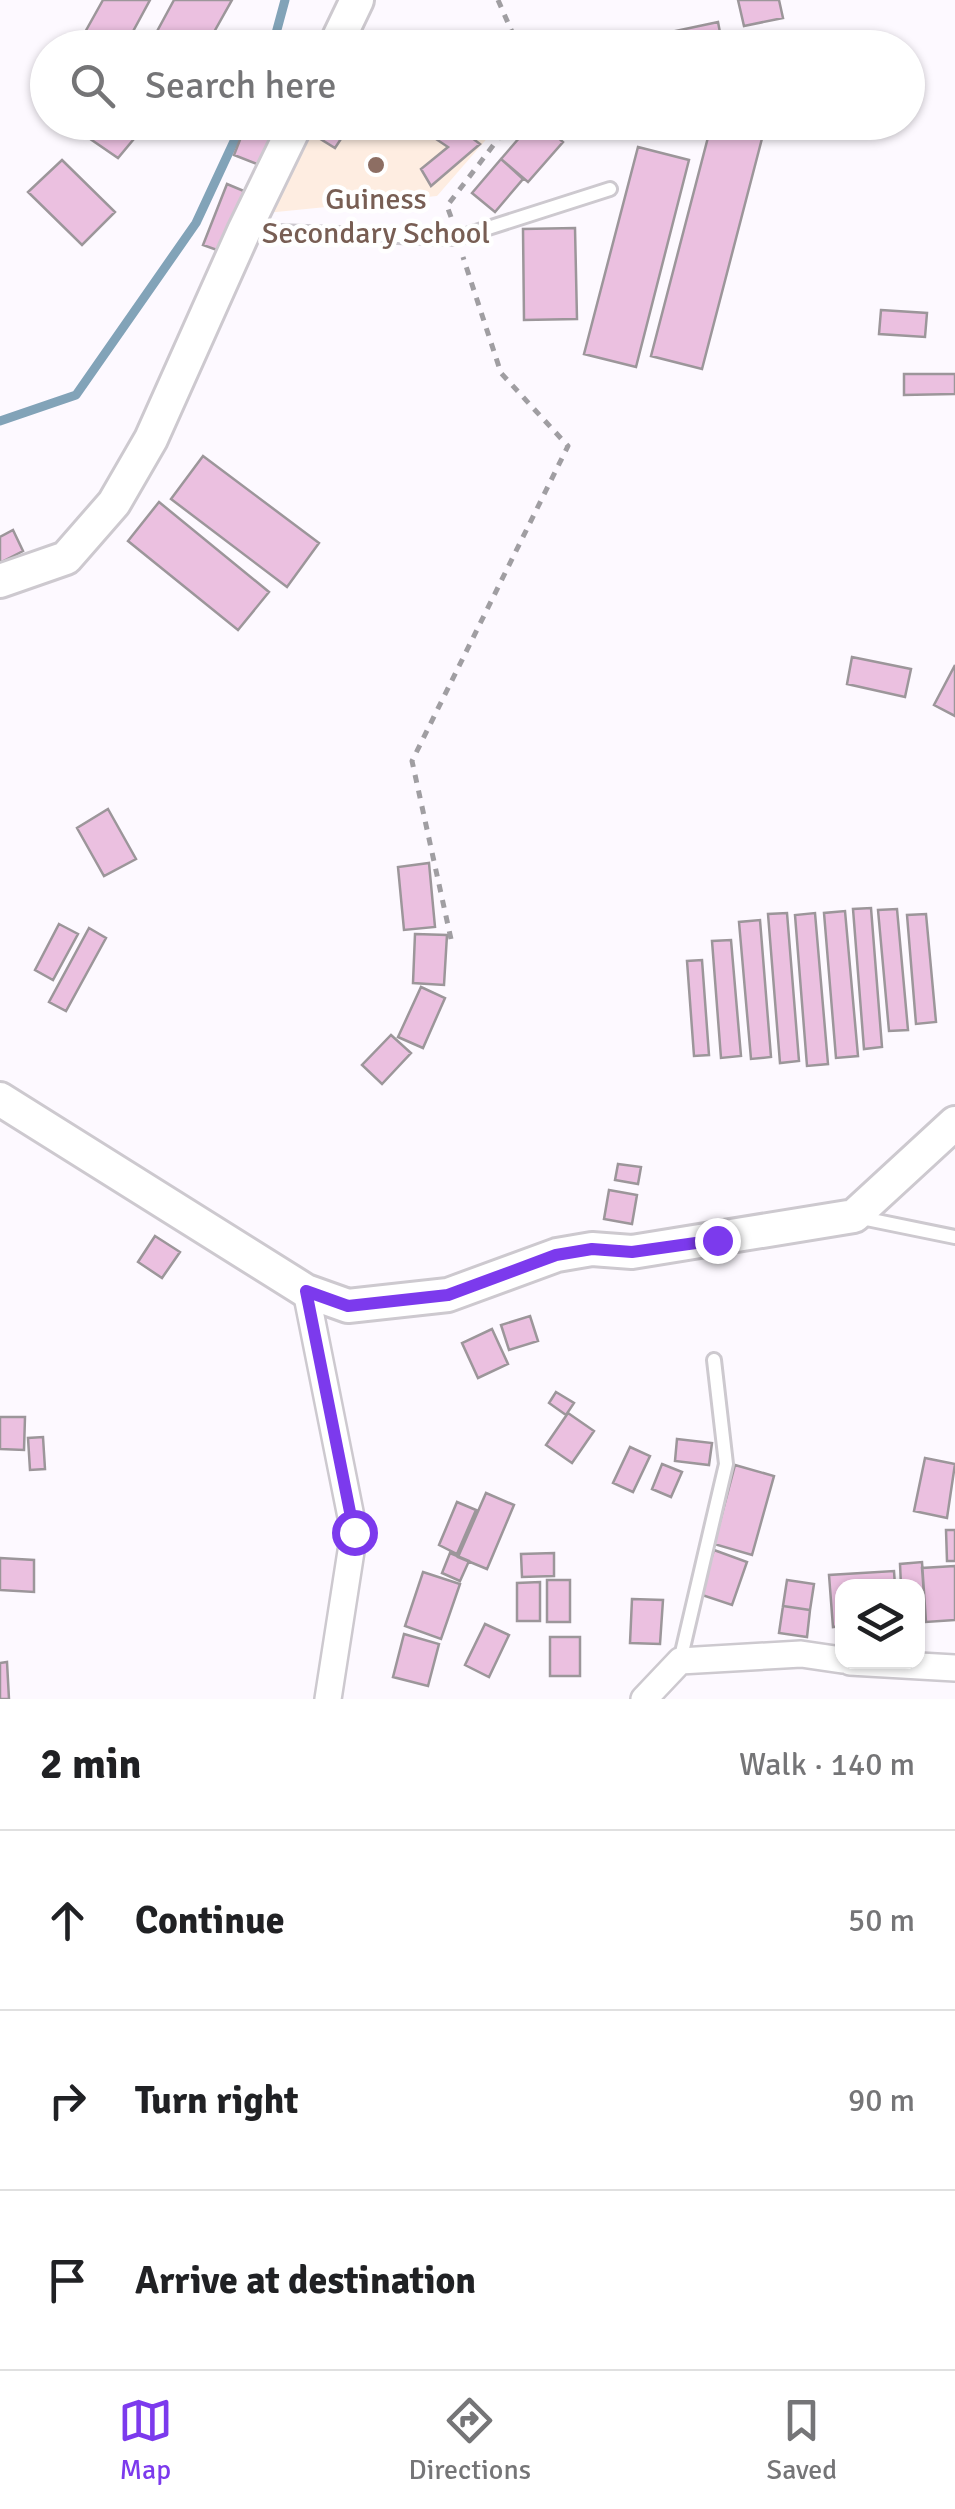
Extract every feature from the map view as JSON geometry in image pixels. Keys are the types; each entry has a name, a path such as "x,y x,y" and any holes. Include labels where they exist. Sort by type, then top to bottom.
{"street":[{"path":"343,30 357,0"},
{"path":"0,581 66,558 114,502 151,439 288,140"},
{"path":"0,1099 306,1291 348,1306 448,1295 556,1255 592,1249 632,1252 854,1216 955,1122"},
{"path":"306,1291 354,1532 328,1699"},
{"path":"644,1699 680,1660 800,1654 835,1659"},
{"path":"925,1666 955,1668"}],"lane":[{"path":"244,231 458,238 610,188"},
{"path":"854,1216 955,1237"},
{"path":"680,1660 726,1464 714,1360"}],"path":[{"path":"498,0 511,30"},
{"path":"451,939 412,760 568,446 501,373 448,206 498,140"}],"shaded area":[{"name":"Guiness Secondary School","path":"299,140 486,140 437,196 266,213"}],"building":[{"path":"103,0 150,0 134,30 86,30"},
{"path":"174,0 232,0 215,30 158,30"},
{"path":"738,0 779,0 783,18 744,26"},
{"path":"718,22 720,30 680,30"},
{"path":"92,140 133,140 118,158"},
{"path":"240,140 272,140 262,166 234,155"},
{"path":"322,140 340,140 335,148"},
{"path":"438,140 475,140 480,144 431,186 421,169 448,147"},
{"path":"517,140 563,142 528,182 501,159"},
{"path":"707,140 762,140 702,369 651,356"},
{"path":"638,147 689,160 636,367 584,354"},
{"path":"501,159 523,179 495,212 472,193"},
{"path":"62,160 115,212 82,245 28,192"},
{"path":"227,184 251,194 228,254 203,245"},
{"path":"575,228 577,319 524,320 523,229"},
{"path":"881,310 927,313 925,337 879,334"},
{"path":"904,374 955,374 955,394 904,395"},
{"path":"203,456 319,543 287,587 171,499"},
{"path":"159,502 269,592 238,630 128,541"},
{"path":"13,530 23,551 0,563 0,537"},
{"path":"852,657 911,669 905,697 847,684"},
{"path":"955,665 955,716 934,705"},
{"path":"108,809 136,859 104,876 77,828"},
{"path":"429,863 435,927 404,930 398,867"},
{"path":"871,908 882,1047 864,1049 853,909"},
{"path":"897,909 908,1030 889,1031 878,910"},
{"path":"845,911 858,1056 836,1058 824,913"},
{"path":"787,913 799,1061 780,1063 768,914"},
{"path":"815,913 828,1064 807,1066 795,915"},
{"path":"926,914 936,1022 916,1024 907,915"},
{"path":"760,920 771,1057 751,1059 739,922"},
{"path":"59,924 78,934 53,980 35,970"},
{"path":"89,928 106,938 66,1011 49,1002"},
{"path":"415,934 447,935 444,985 413,983"},
{"path":"731,940 741,1056 721,1058 712,941"},
{"path":"702,960 709,1055 694,1056 687,961"},
{"path":"421,987 445,998 423,1048 398,1037"},
{"path":"391,1035 411,1053 382,1084 362,1065"},
{"path":"618,1164 641,1167 638,1184 615,1180"},
{"path":"609,1190 637,1195 632,1224 604,1219"},
{"path":"155,1236 180,1252 162,1278 138,1262"},
{"path":"530,1316 538,1341 509,1350 501,1325"},
{"path":"492,1329 508,1364 478,1378 462,1343"},
{"path":"556,1392 574,1403 566,1415 549,1403"},
{"path":"568,1413 594,1431 572,1463 546,1445"},
{"path":"0,1417 25,1417 24,1450 0,1449"},
{"path":"43,1437 45,1469 30,1470 28,1438"},
{"path":"677,1439 712,1443 709,1465 675,1461"},
{"path":"630,1447 650,1456 633,1492 613,1483"},
{"path":"925,1458 955,1464 947,1518 914,1511"},
{"path":"662,1464 682,1472 671,1497 652,1489"},
{"path":"735,1465 774,1476 752,1555 714,1544"},
{"path":"486,1493 514,1505 487,1569 458,1557"},
{"path":"457,1502 476,1510 457,1554 439,1545"},
{"path":"946,1530 955,1530 955,1561 947,1561"},
{"path":"714,1550 747,1562 732,1605 699,1594"},
{"path":"450,1553 469,1561 460,1581 442,1573"},
{"path":"554,1553 554,1576 522,1577 521,1554"},
{"path":"0,1558 34,1560 34,1592 0,1590"},
{"path":"922,1562 923,1579 901,1579 900,1564"},
{"path":"955,1566 955,1620 926,1622 922,1568"},
{"path":"894,1571 895,1579 835,1579 833,1627 829,1575"},
{"path":"423,1572 460,1584 441,1639 405,1626"},
{"path":"547,1580 570,1580 570,1622 547,1622"},
{"path":"787,1580 814,1584 810,1610 783,1606"},
{"path":"540,1582 540,1621 517,1621 517,1583"},
{"path":"632,1599 663,1600 660,1644 630,1643"},
{"path":"783,1606 810,1610 807,1637 779,1633"},
{"path":"485,1624 509,1635 489,1677 465,1665"},
{"path":"404,1634 439,1644 428,1686 393,1677"},
{"path":"550,1637 580,1637 580,1676 550,1676"},
{"path":"7,1662 9,1699 0,1699 0,1663"}],"waterway":[{"path":"277,30 285,0"},
{"path":"0,421 76,395 196,223 235,140"}],"place":[{"name":"Guiness Secondary School","path":"376,165"}],"route":[{"path":"354,1532 306,1291 348,1306 448,1295 556,1255 592,1249 632,1252 717,1240"}]}
